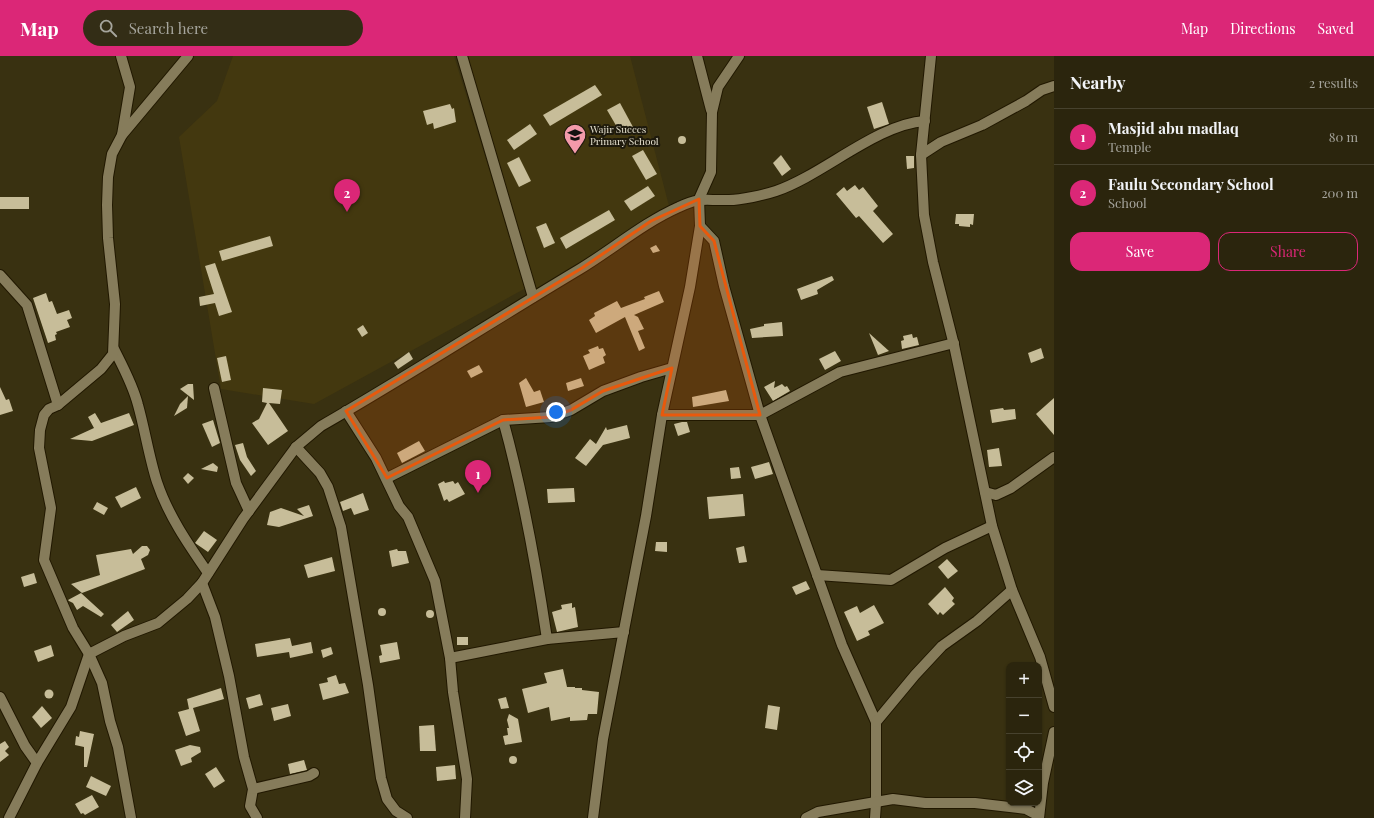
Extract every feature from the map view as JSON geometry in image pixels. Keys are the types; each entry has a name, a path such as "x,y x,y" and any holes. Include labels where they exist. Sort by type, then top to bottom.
{"street":[{"path":"121,56 130,87 122,135"},
{"path":"131,818 118,747 110,721 102,684 90,654 73,628 44,560 51,508 39,448 40,430 44,415 49,409 58,405 106,365 114,349 115,304 108,238 108,177 112,154 122,135 188,56"},
{"path":"462,56 533,297"},
{"path":"697,56 712,112"},
{"path":"593,818 603,739 646,516 662,415 690,287 700,226 699,199 711,172 712,112 718,87 739,56"},
{"path":"931,56 921,155 924,215 933,262 954,342 992,526 1012,590 1040,657 1054,707"},
{"path":"921,155 941,142 982,125 1042,90 1054,86"},
{"path":"9,818 37,763 71,707 90,654 124,636 158,623 187,599 202,583 249,511 296,447 321,426 582,268 651,221 678,207 699,199 730,200 776,191 819,170 877,137 909,122 924,121"},
{"path":"700,226 714,241 726,293 760,415 842,645 876,722 875,818"},
{"path":"0,275 29,309 58,405"},
{"path":"662,415 760,415 840,372 954,342"},
{"path":"114,349 128,375 138,404 157,482 168,509 189,545 208,572"},
{"path":"387,478 503,420 551,417 572,410 603,391 641,377 672,368"},
{"path":"214,388 236,483 249,511"},
{"path":"346,411 376,458 387,478 399,506 408,517 435,581 450,658 453,692 467,779 465,818"},
{"path":"503,420 524,503 534,565 540,588 547,639"},
{"path":"296,447 320,473 328,487 341,527 368,685 381,778 387,800 396,812 406,818"},
{"path":"985,492 996,495 1011,488 1054,457"},
{"path":"817,575 891,580 945,548 992,526"},
{"path":"202,583 215,617 229,676 244,757 253,788 250,806 257,818"},
{"path":"876,722 915,675 942,646 976,621 1012,590"},
{"path":"450,658 547,639 624,632"},
{"path":"0,698 25,746 37,763"},
{"path":"806,818 818,812 893,799 925,803 975,803 1026,809 1039,817 1043,783 1054,732"},
{"path":"253,788 309,776 314,773"}],"highlighted area":[{"path":"699,199 700,226 714,241 760,415 662,415 672,368 603,391 571,410 551,417 503,420 387,478 346,411 582,268 651,221"}],"shaded area":[{"path":"233,56 454,56 526,288 314,404 221,389 179,137 217,101"},
{"name":"Wajir Succes Primary School","path":"464,56 630,56 669,206 534,293"}],"building":[{"path":"595,85 602,95 550,126 543,115"},
{"path":"882,102 889,124 874,129 867,107"},
{"path":"620,103 633,127 621,134 607,110"},
{"path":"450,104 452,109 454,108 456,122 434,129 433,123 427,125 423,111"},
{"path":"530,124 537,134 514,150 507,140"},
{"path":"680,136 684,136 686,140 684,144 680,144 678,142 678,138"},
{"path":"643,150 657,174 646,180 632,156"},
{"path":"781,155 791,169 782,176 773,163"},
{"path":"906,156 914,156 914,168 907,169"},
{"path":"519,157 531,181 519,187 507,163"},
{"path":"855,185 859,190 863,187 878,206 873,211 893,234 883,243 859,216 856,218 836,194 844,187 847,191"},
{"path":"648,186 655,196 631,211 624,201"},
{"path":"0,197 29,197 29,209 0,209"},
{"path":"609,210 615,220 566,249 560,238"},
{"path":"956,214 974,214 973,225 970,224 970,227 955,224"},
{"path":"546,223 555,243 544,248 536,227"},
{"path":"270,236 273,246 222,261 219,251"},
{"path":"656,245 660,251 653,253 650,248"},
{"path":"215,263 232,312 219,316 215,303 200,306 199,297 214,294 205,266"},
{"path":"832,276 834,280 817,290 818,294 801,300 797,289"},
{"path":"659,291 664,302 634,315 638,317 644,329 638,331 645,348 639,351 625,317 596,333 589,320 595,316 594,313 617,301 621,308 645,299 644,297"},
{"path":"46,293 49,302 52,301 57,314 69,310 72,318 67,320 70,327 56,332 56,340 48,343 33,298"},
{"path":"782,322 783,336 752,338 750,329 764,326 764,324"},
{"path":"363,325 368,333 362,337 357,329"},
{"path":"869,333 889,351 878,355"},
{"path":"912,334 913,338 917,337 919,345 902,349 901,341 904,340 903,336"},
{"path":"598,346 599,349 603,348 606,355 603,357 605,363 589,370 583,356 590,353 588,350"},
{"path":"1041,348 1044,358 1031,363 1028,353"},
{"path":"835,351 841,361 825,370 819,359"},
{"path":"409,352 413,359 398,369 394,363"},
{"path":"226,356 231,380 222,382 217,358"},
{"path":"479,365 483,372 471,378 467,371"},
{"path":"526,378 534,392 540,390 544,402 526,407 519,383"},
{"path":"581,378 584,386 568,391 566,383"},
{"path":"775,381 774,388 782,384 785,387 787,386 790,391 773,401 764,387"},
{"path":"188,384 193,384 194,400 180,389"},
{"path":"0,387 6,400 9,399 13,411 0,415"},
{"path":"263,388 282,390 280,404 269,403 288,431 268,445 252,423 259,419 267,403 262,402"},
{"path":"726,390 729,401 693,407 692,397"},
{"path":"188,396 187,408 174,416 180,404"},
{"path":"1054,398 1054,435 1036,414"},
{"path":"1003,408 1004,410 1015,409 1016,419 992,423 990,410"},
{"path":"95,413 101,423 129,413 134,425 92,441 70,439 94,428 88,417"},
{"path":"213,420 220,443 212,447 202,424"},
{"path":"687,422 690,432 678,436 674,424"},
{"path":"627,425 630,438 603,445 586,466 575,458 590,439 596,444 606,427 607,430"},
{"path":"419,441 425,451 402,463 397,453"},
{"path":"243,443 247,457 256,471 251,476 240,460 235,445"},
{"path":"999,448 1002,466 989,467 987,450"},
{"path":"769,462 773,474 755,479 751,467"},
{"path":"213,463 218,467 217,472 201,469"},
{"path":"739,467 741,478 731,479 730,468"},
{"path":"188,473 194,478 188,484 183,478"},
{"path":"444,481 445,483 453,481 455,484 458,482 465,494 449,502 447,499 444,501 438,484"},
{"path":"136,487 141,498 121,508 115,497"},
{"path":"574,488 575,502 548,503 547,489"},
{"path":"363,493 369,510 354,515 351,508 343,511 340,502"},
{"path":"743,494 745,516 709,519 707,497"},
{"path":"97,502 108,508 104,515 93,509"},
{"path":"309,505 313,516 279,527 267,525 270,512 281,508 304,516 297,509"},
{"path":"204,531 217,540 208,552 195,543"},
{"path":"656,542 667,542 667,552 655,551"},
{"path":"142,546 147,546 150,550 148,555 141,559 145,569 82,593 71,584 100,575 96,555 131,549 133,554"},
{"path":"744,546 747,562 739,563 736,548"},
{"path":"397,549 398,551 406,551 409,563 392,567 389,551"},
{"path":"332,557 335,571 308,578 304,565"},
{"path":"947,559 958,571 948,579 938,567"},
{"path":"34,573 37,583 24,587 21,577"},
{"path":"806,581 810,589 796,595 792,587"},
{"path":"945,587 954,598 952,601 955,604 943,615 940,612 938,615 928,604"},
{"path":"81,593 104,614 101,617 83,606 77,610 73,603 68,600"},
{"path":"572,603 572,608 575,607 578,627 557,632 552,612 562,609 561,605"},
{"path":"874,605 884,623 868,631 870,635 857,641 844,612 857,606 860,613"},
{"path":"380,608 384,608 386,612 384,616 380,616 378,614 378,610"},
{"path":"428,610 432,610 434,614 432,618 428,618 426,616 426,612"},
{"path":"128,611 134,620 117,632 111,625"},
{"path":"457,637 468,637 468,645 457,645"},
{"path":"290,638 292,646 311,642 313,653 290,658 289,652 257,657 255,644"},
{"path":"397,642 400,659 380,663 379,656 382,655 380,645"},
{"path":"51,645 54,656 38,662 34,651"},
{"path":"331,647 333,654 323,658 321,650"},
{"path":"563,669 567,687 582,688 582,690 599,692 597,714 588,714 587,720 570,721 570,717 551,721 549,707 528,713 522,689 547,683 544,673"},
{"path":"336,675 339,684 345,683 349,693 323,700 319,684 328,682 327,678"},
{"path":"221,688 224,699 193,708 200,731 186,736 178,712 189,709 187,699"},
{"path":"47,690 51,690 53,694 51,698 47,698 45,696 45,692"},
{"path":"260,694 263,705 249,709 246,698"},
{"path":"506,697 509,708 501,709 498,699"},
{"path":"288,704 291,716 274,721 271,708"},
{"path":"768,705 780,707 777,730 765,728"},
{"path":"42,706 52,718 41,728 32,717"},
{"path":"509,714 518,719 522,742 505,745 503,736 508,735 507,728 509,728 507,720"},
{"path":"434,725 436,751 420,751 419,726"},
{"path":"80,731 94,734 87,767 84,767 84,747 75,745 76,736 79,737"},
{"path":"5,741 9,747 5,751 9,755 0,762 0,744"},
{"path":"190,745 200,747 201,752 191,758 192,762 181,766 175,750"},
{"path":"511,756 515,756 517,760 515,764 511,764 509,762 509,758"},
{"path":"304,760 307,770 290,774 288,764"},
{"path":"455,765 456,779 437,781 436,767"},
{"path":"216,767 225,781 214,788 205,774"},
{"path":"91,776 111,786 106,796 86,787"},
{"path":"92,795 99,807 85,815 83,813 81,814 75,804"}],"place":[{"name":"Wajir Succes Primary School","path":"575,154"},
{"name":"Faulu Secondary School","path":"347,212"},
{"name":"Masjid abu madlaq","path":"478,493"}]}
